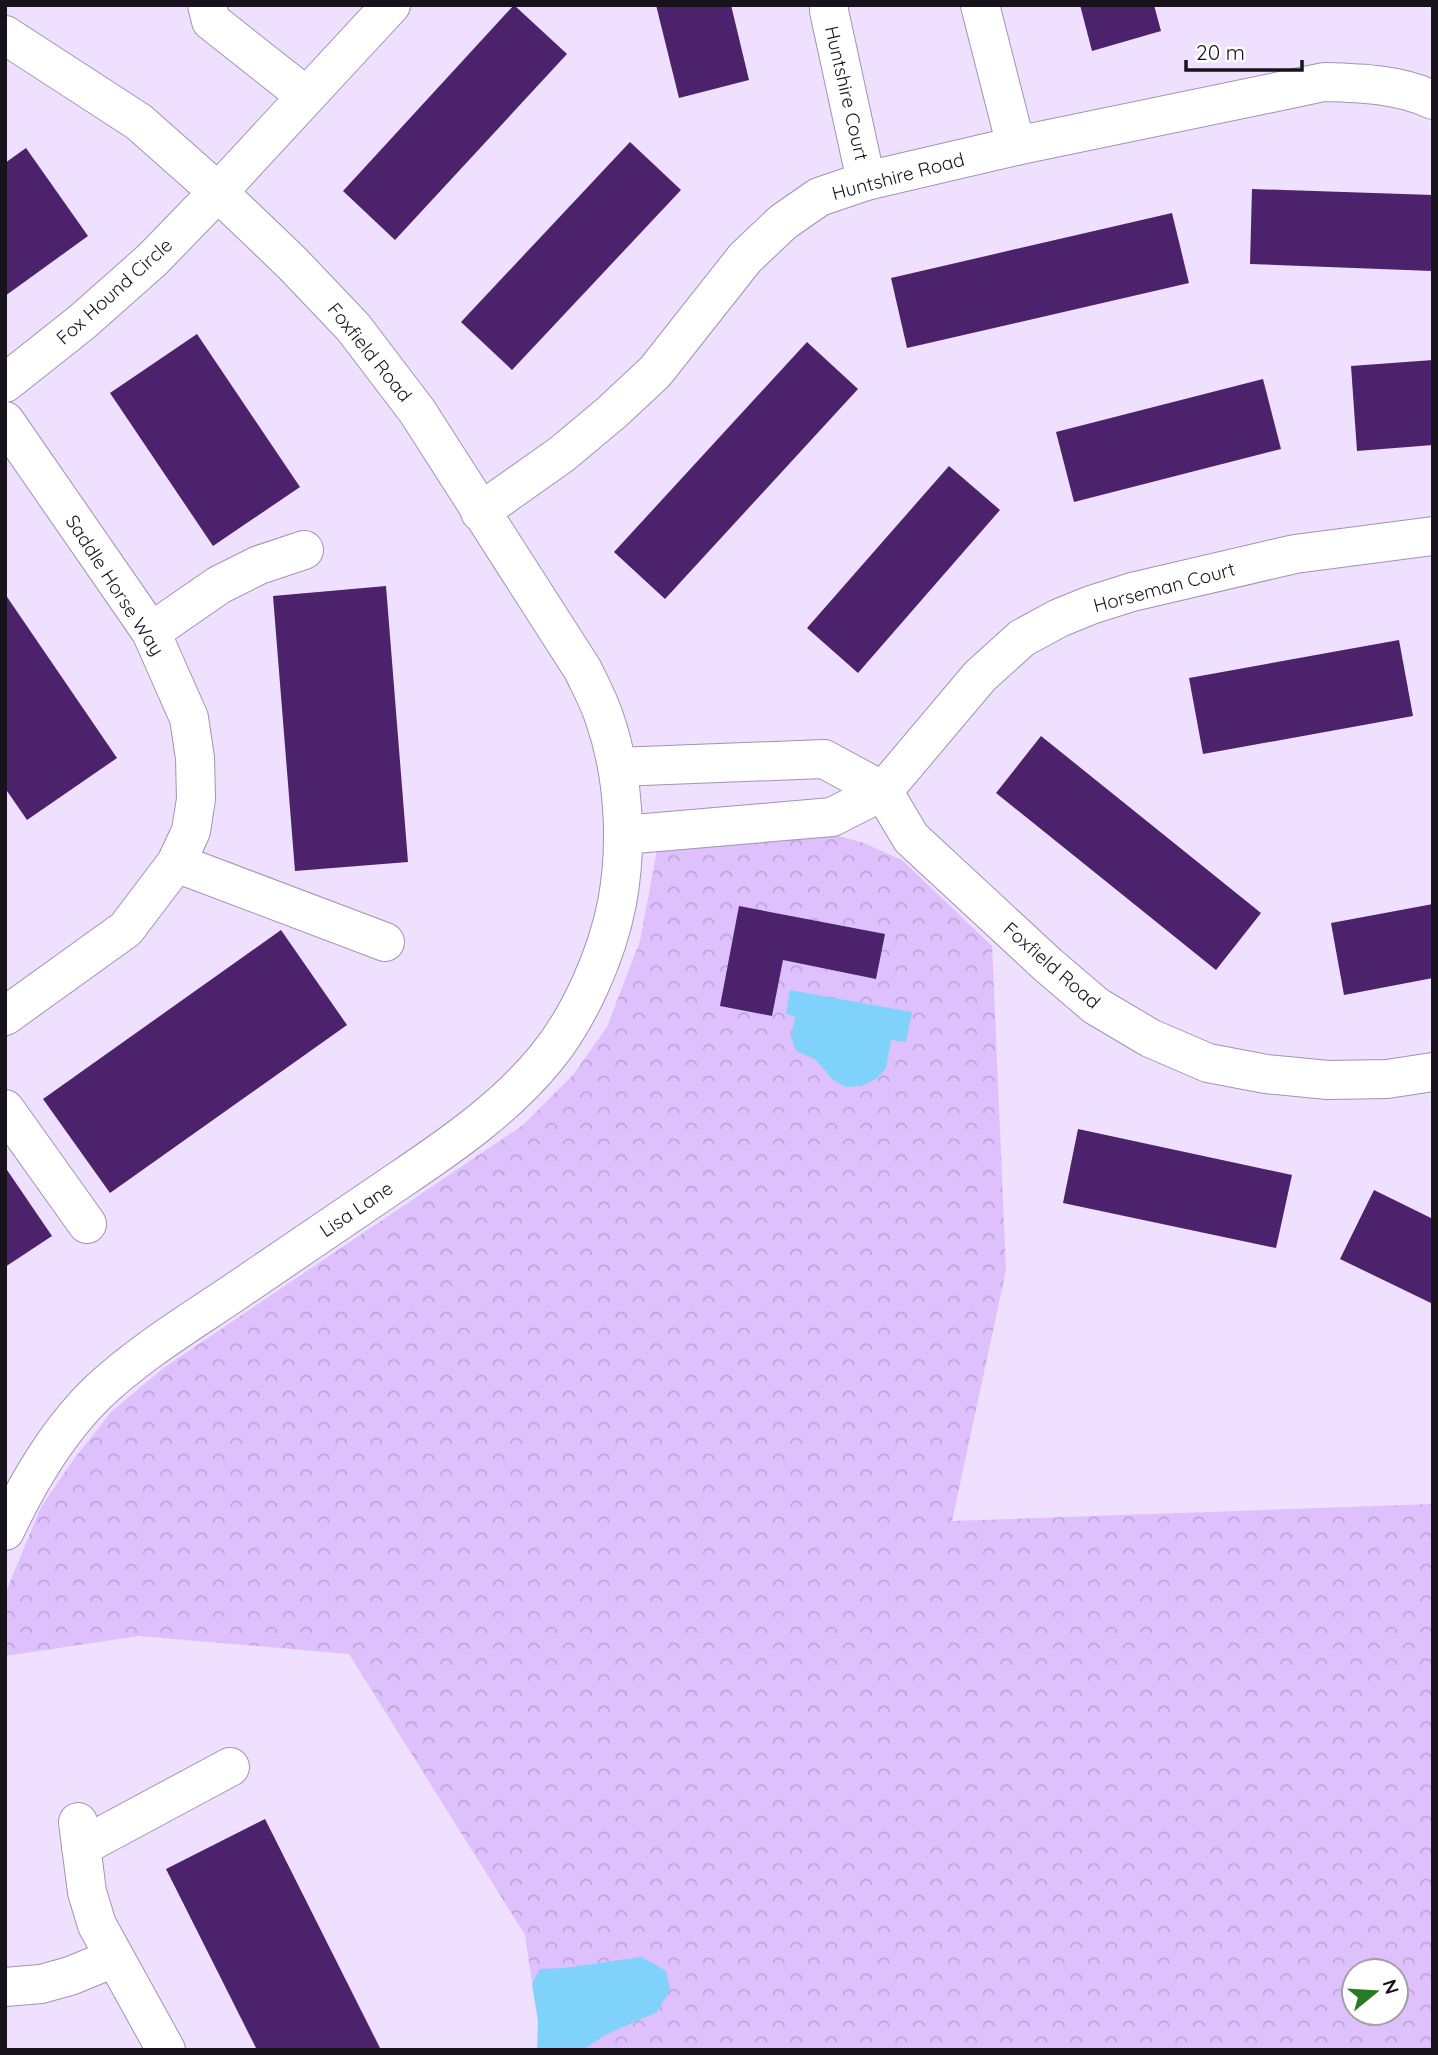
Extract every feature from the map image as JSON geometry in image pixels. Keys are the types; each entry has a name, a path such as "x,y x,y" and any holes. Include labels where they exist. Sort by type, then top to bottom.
{"street":[{"path":"208,5 211,21 306,96"},
{"name":"Fox Hound Circle","path":"5,383 82,322 152,260 391,5"},
{"name":"Huntshire Court","path":"829,5 866,181"},
{"path":"980,5 1016,146"},
{"name":"Foxfield Road","path":"5,36 139,122 218,192 292,263 353,327 417,411 583,670 604,716 617,767 623,835"},
{"name":"Huntshire Road","path":"480,512 562,454 620,405 655,372 745,258 783,222 819,197 866,181 1016,146 1324,82 1373,83 1433,100"},
{"name":"Saddle Horse Way","path":"5,421 150,632 189,718 195,758 196,799 191,831 176,863 126,929 5,1016"},
{"name":"Horseman Court","path":"883,791 980,676 1022,638 1059,618 1132,592 1281,557 1433,536"},
{"path":"150,632 219,585 259,565 304,550"},
{"path":"617,767 824,759 883,791"},
{"path":"623,835 832,817 883,791"},
{"name":"Foxfield Road","path":"883,791 911,838 1048,965 1096,1006 1150,1038 1208,1063 1266,1074 1328,1080 1387,1079 1433,1072"},
{"name":"Lisa Lane","path":"5,1531 20,1500 53,1447 96,1394 148,1350 446,1149 501,1105 547,1058 589,991 613,924 622,873 623,835"},
{"path":"176,863 384,942"},
{"path":"5,1109 87,1224"},
{"path":"166,2050 97,1925 87,1892 79,1834 230,1767"},
{"path":"5,1987 41,1984 70,1976 114,1958"}],"green space":[{"path":"827,833 864,843 902,860 992,946 1006,1270 952,1521 1433,1504 1433,2050 542,2050 525,1935 349,1654 139,1636 5,1656 5,1594 41,1507 112,1411 165,1367 523,1125 573,1075 607,1027 640,941 658,845"}],"water":[{"path":"790,990 912,1012 906,1042 891,1040 886,1068 877,1078 862,1086 846,1087 833,1080 815,1059 796,1051 791,1037 795,1016 786,1014"},
{"path":"642,1957 666,1971 670,1990 657,2012 605,2035 583,2050 537,2050 538,2019 532,1984 540,1969"}],"building":[{"path":"514,5 567,54 395,240 343,191"},
{"path":"656,5 731,5 749,80 679,98"},
{"path":"1080,5 1154,5 1161,31 1092,51"},
{"path":"630,142 681,190 512,370 461,322"},
{"path":"26,148 88,236 5,296 5,163"},
{"path":"1252,189 1433,195 1432,271 1250,264"},
{"path":"1172,213 1189,283 907,348 891,278"},
{"path":"197,334 300,487 213,546 110,393"},
{"path":"807,342 858,389 665,599 614,552"},
{"path":"1433,360 1433,445 1357,451 1351,366"},
{"path":"1263,379 1281,449 1074,502 1056,432"},
{"path":"949,466 1000,510 858,673 807,628"},
{"path":"386,586 408,862 295,871 273,596"},
{"path":"5,594 117,758 27,820 5,788"},
{"path":"1399,640 1413,716 1203,754 1189,678"},
{"path":"1041,736 1261,913 1216,970 996,793"},
{"path":"1433,904 1433,978 1344,995 1331,923"},
{"path":"739,906 885,934 876,979 783,960 772,1016 720,1006"},
{"path":"281,930 347,1025 110,1193 43,1099"},
{"path":"1078,1129 1292,1175 1276,1248 1063,1203"},
{"path":"5,1167 52,1236 5,1267"},
{"path":"1374,1190 1433,1219 1433,1304 1340,1259"},
{"path":"265,1819 381,2050 257,2050 166,1869"}]}
